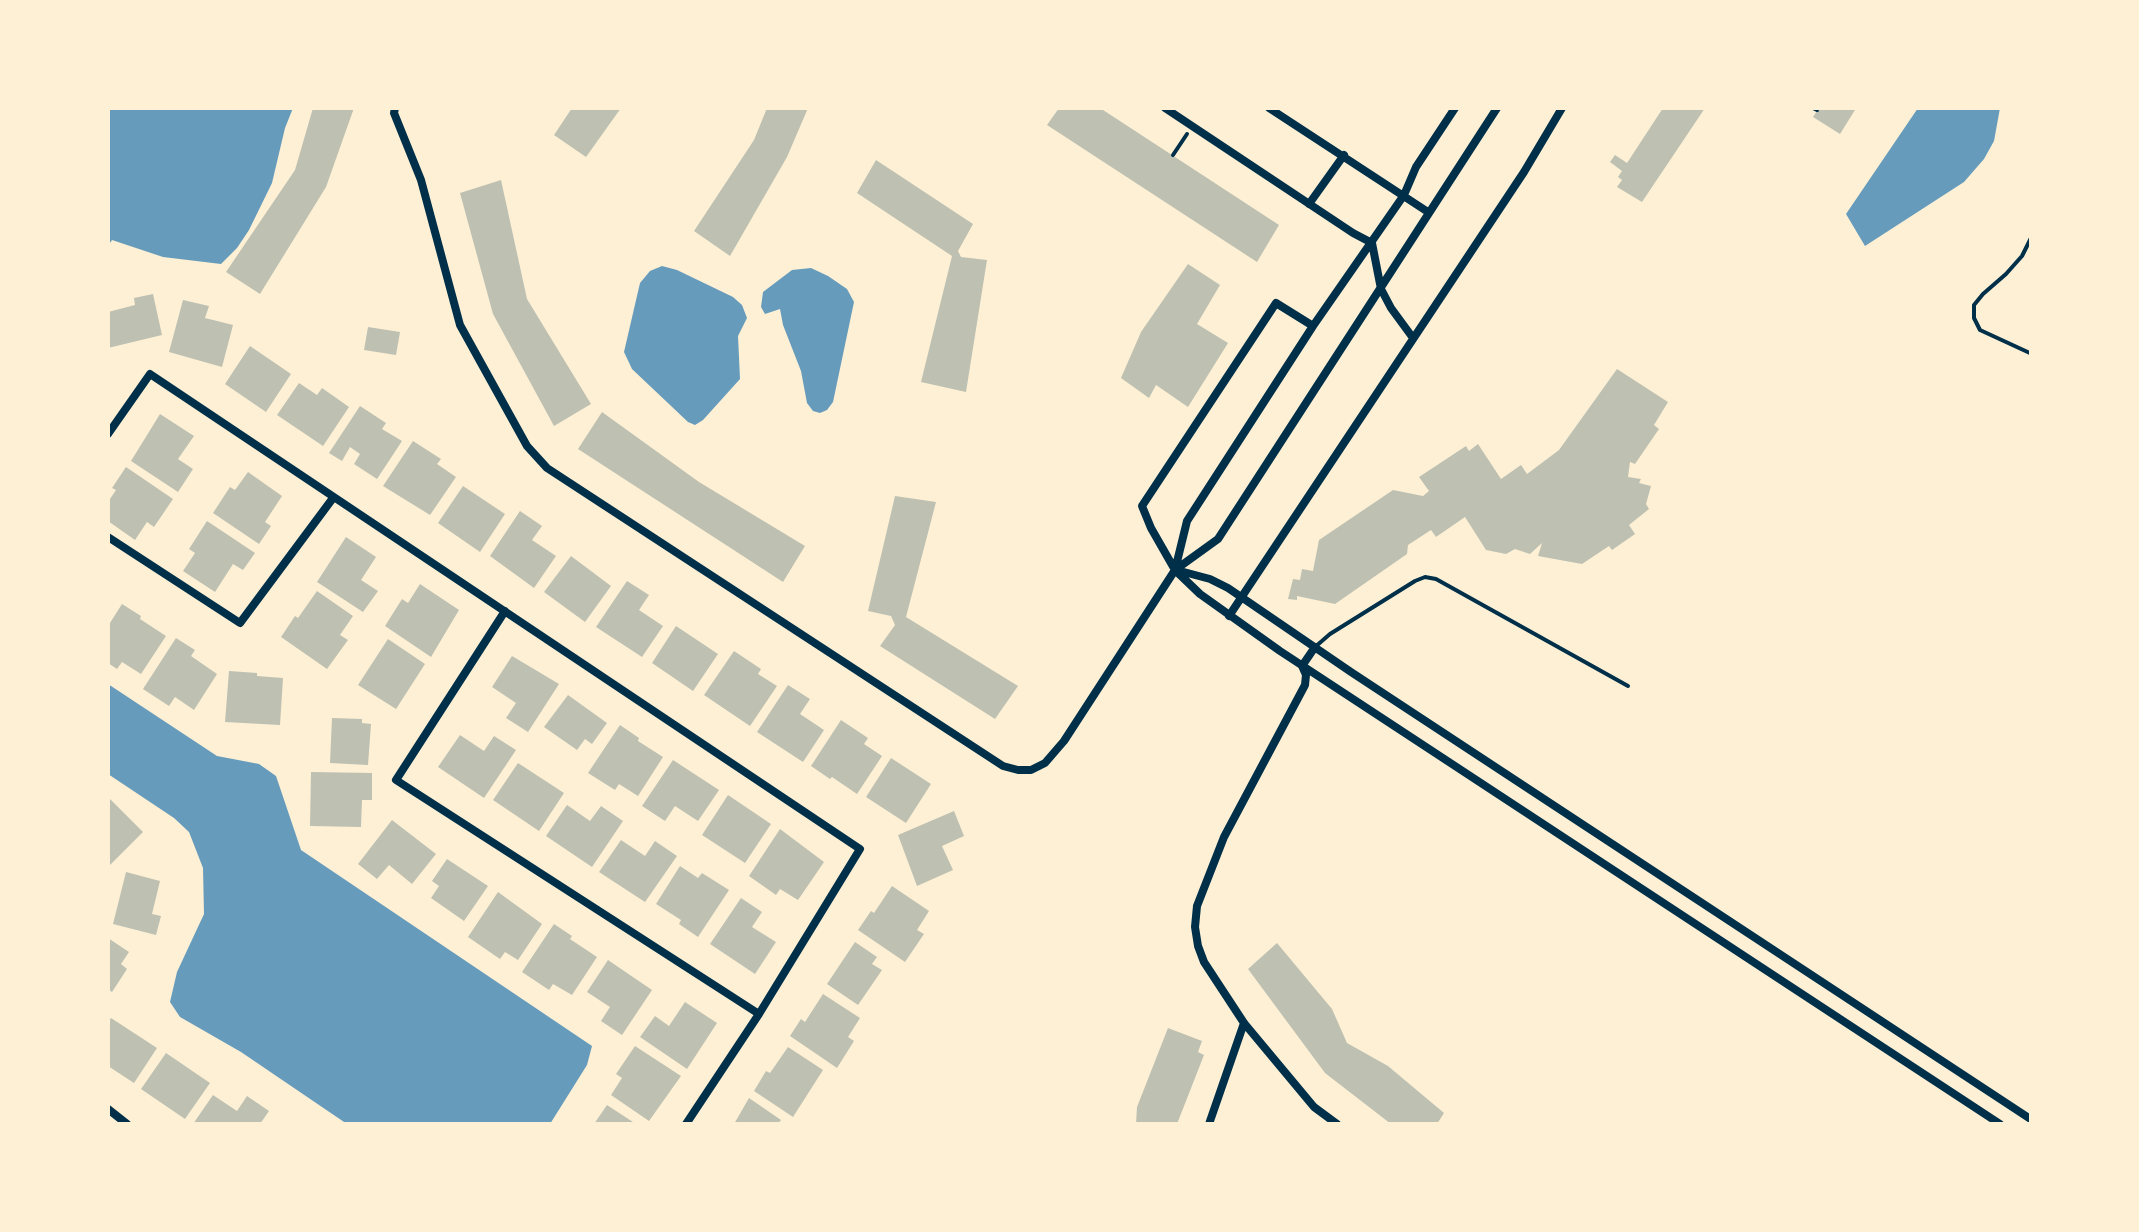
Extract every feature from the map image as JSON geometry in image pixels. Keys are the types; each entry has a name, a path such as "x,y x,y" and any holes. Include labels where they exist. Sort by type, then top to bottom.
{"street":[{"path":"395,108 421,180 460,324 527,446 547,468 1003,766 1018,770 1031,770 1045,763 1064,741 1176,570 1218,539 1497,108"},
{"path":"1165,108 1372,242"},
{"path":"1269,108 1428,212"},
{"path":"1176,570 1187,521 1404,194 1416,167 1456,108"},
{"path":"1230,616 1562,108"},
{"path":"1309,204 1344,156"},
{"path":"1372,242 1380,289 1414,338"},
{"path":"1314,326 1276,304 1142,506 1176,570 1200,594 1302,666 2000,1124"},
{"path":"108,434 150,374 860,849 686,1124"},
{"path":"108,537 240,623 333,498"},
{"path":"1176,570 1210,580 1241,598 2032,1120"},
{"path":"505,611 396,780 759,1014"},
{"path":"1302,666 1314,646"},
{"path":"1302,666 1305,686 1224,837 1197,906 1195,927 1204,962 1244,1023 1314,1107 1337,1124"},
{"path":"1209,1124 1244,1023"},
{"path":"108,1109 127,1124"}],"lane":[{"path":"1314,646 1415,581 1436,578 1628,686"}],"path":[{"path":"1173,155 1193,126"},
{"path":"2032,236 2022,256 1974,305 1974,318 1980,330 2032,354"}],"water":[{"path":"108,108 293,108 272,183 249,230 221,264 163,257 112,240 108,246"},
{"path":"1918,108 2000,108 1994,141 1964,182 1865,246 1846,214"},
{"path":"662,266 733,297 742,305 747,318 738,336 740,379 695,425 632,369 624,352 640,283 650,271"},
{"path":"811,268 847,289 854,302 833,402 820,413 807,403 801,371 780,309 765,314 761,307 763,292 792,270"},
{"path":"108,684 217,756 259,764 276,776 301,850 592,1046 587,1065 550,1124 347,1124 241,1052 180,1017 170,1002 177,972 204,914 203,868 189,832 108,774"}],"building":[{"path":"313,108 354,108 326,187 260,294 226,272 295,170"},
{"path":"572,108 621,108 586,157 554,135"},
{"path":"767,108 808,108 787,157 730,256 694,231 754,140"},
{"path":"1059,108 1100,108 1279,225 1257,262 1047,125"},
{"path":"1663,108 1705,108 1642,202 1617,187 1622,171 1610,162 1615,155 1627,163"},
{"path":"1819,108 1855,110 1840,134 1813,117"},
{"path":"876,160 973,224 958,251 961,257 987,260 966,392 921,382 952,256 857,193"},
{"path":"501,180 527,299 591,404 554,426 493,314 460,193"},
{"path":"1188,264 1220,285 1197,324 1228,343 1188,407 1156,385 1149,398 1121,378 1141,332"},
{"path":"153,294 162,335 108,348 108,312 135,305 134,298"},
{"path":"183,300 209,306 205,318 233,325 222,367 169,352"},
{"path":"368,327 400,332 396,355 364,350"},
{"path":"250,346 291,374 266,412 225,384"},
{"path":"1617,369 1668,402 1654,425 1659,429 1635,464 1630,462 1628,477 1651,486 1646,504 1649,509 1629,525 1635,534 1582,564 1538,556 1542,543 1530,554 1515,549 1506,554 1486,550 1465,517 1436,537 1431,530 1408,545 1407,554 1335,604 1297,596 1297,600 1288,599 1293,579 1300,580 1302,569 1313,571 1319,540 1393,490 1423,496 1429,491 1419,477 1466,446 1469,451 1478,444 1501,479 1521,465 1527,474 1559,450"},
{"path":"299,383 317,395 322,388 349,407 323,446 277,415"},
{"path":"360,406 386,423 382,429 402,441 377,479 354,464 360,454 350,447 342,461 329,453"},
{"path":"602,412 699,482 805,546 783,582 578,449"},
{"path":"160,414 194,436 178,459 193,469 178,492 131,461"},
{"path":"413,441 441,459 437,464 456,477 430,515 383,486"},
{"path":"126,467 173,499 154,527 147,522 135,540 108,521 108,502 116,490 112,488"},
{"path":"248,472 282,496 265,522 271,526 259,544 213,513 230,487 235,490"},
{"path":"463,486 505,514 480,552 438,523"},
{"path":"895,496 936,502 906,617 1018,686 995,719 880,646 895,625 891,616 868,611"},
{"path":"520,511 542,526 532,540 556,556 534,588 490,556"},
{"path":"207,521 255,553 243,570 233,564 215,592 183,571 195,553 189,549"},
{"path":"346,537 376,557 361,580 378,591 363,612 317,582"},
{"path":"571,556 611,586 585,622 544,592"},
{"path":"627,581 649,595 639,610 663,626 642,657 596,627"},
{"path":"420,584 459,610 431,657 385,626 402,599 408,603"},
{"path":"317,591 353,616 340,635 348,640 327,669 281,637"},
{"path":"122,604 166,636 141,674 122,662 117,669 108,663 108,626"},
{"path":"676,626 718,654 693,691 652,663"},
{"path":"176,638 195,650 191,656 217,674 194,710 175,697 169,706 143,689"},
{"path":"388,639 425,664 396,709 358,685"},
{"path":"734,651 761,669 758,674 777,686 750,726 704,695"},
{"path":"512,656 559,684 528,732 506,718 516,703 492,687"},
{"path":"229,671 283,678 280,725 225,722"},
{"path":"788,685 810,699 800,714 824,730 803,762 757,732"},
{"path":"568,695 607,723 592,744 585,739 577,750 544,727"},
{"path":"332,718 362,719 362,723 371,724 368,765 330,763"},
{"path":"841,720 868,738 864,744 882,756 857,794 811,766"},
{"path":"620,725 663,757 638,796 619,784 615,790 588,773"},
{"path":"460,735 484,751 494,736 516,750 484,798 438,767"},
{"path":"891,758 931,784 906,823 866,797"},
{"path":"673,760 719,790 698,821 675,806 665,821 642,806"},
{"path":"518,763 564,793 539,831 493,800"},
{"path":"311,772 372,773 372,800 362,800 361,827 310,826"},
{"path":"728,795 771,824 745,863 702,835"},
{"path":"108,797 143,832 108,867"},
{"path":"567,805 590,821 601,806 623,821 592,867 546,836"},
{"path":"954,811 964,836 942,846 953,870 917,886 898,835"},
{"path":"392,820 436,854 412,884 389,865 377,879 358,864"},
{"path":"780,829 824,862 798,900 780,889 776,895 749,876"},
{"path":"621,840 645,856 655,841 677,856 645,902 599,872"},
{"path":"447,859 488,886 464,921 431,898 439,886 432,881"},
{"path":"680,866 698,878 702,873 729,890 698,937 656,904"},
{"path":"126,872 160,881 152,914 161,916 156,935 113,924"},
{"path":"892,886 929,911 917,930 924,934 905,962 858,930"},
{"path":"498,892 542,924 518,960 505,952 500,959 468,937"},
{"path":"741,898 762,912 752,927 776,942 755,974 710,944"},
{"path":"554,924 597,957 572,995 553,984 549,990 522,972"},
{"path":"108,938 129,952 121,964 127,969 112,992 108,989"},
{"path":"855,942 877,957 872,964 882,970 858,1005 827,984"},
{"path":"1277,943 1332,1009 1347,1043 1388,1066 1444,1113 1437,1124 1391,1124 1325,1073 1248,969"},
{"path":"608,960 652,990 622,1035 601,1021 610,1007 587,992"},
{"path":"823,994 860,1018 848,1037 854,1041 837,1068 790,1036 801,1019 805,1022"},
{"path":"685,1002 717,1023 687,1069 640,1037 655,1016 669,1026"},
{"path":"111,1018 157,1048 134,1083 108,1066"},
{"path":"1168,1028 1202,1041 1198,1052 1204,1055 1177,1124 1136,1124 1137,1107"},
{"path":"635,1046 681,1076 649,1121 611,1095 622,1078 616,1074"},
{"path":"788,1047 823,1070 793,1117 754,1091"},
{"path":"166,1053 210,1083 185,1119 141,1089"},
{"path":"213,1095 237,1111 247,1096 269,1111 260,1124 193,1124"},
{"path":"749,1098 781,1120 778,1124 734,1124"},
{"path":"607,1105 636,1124 594,1124"}]}
